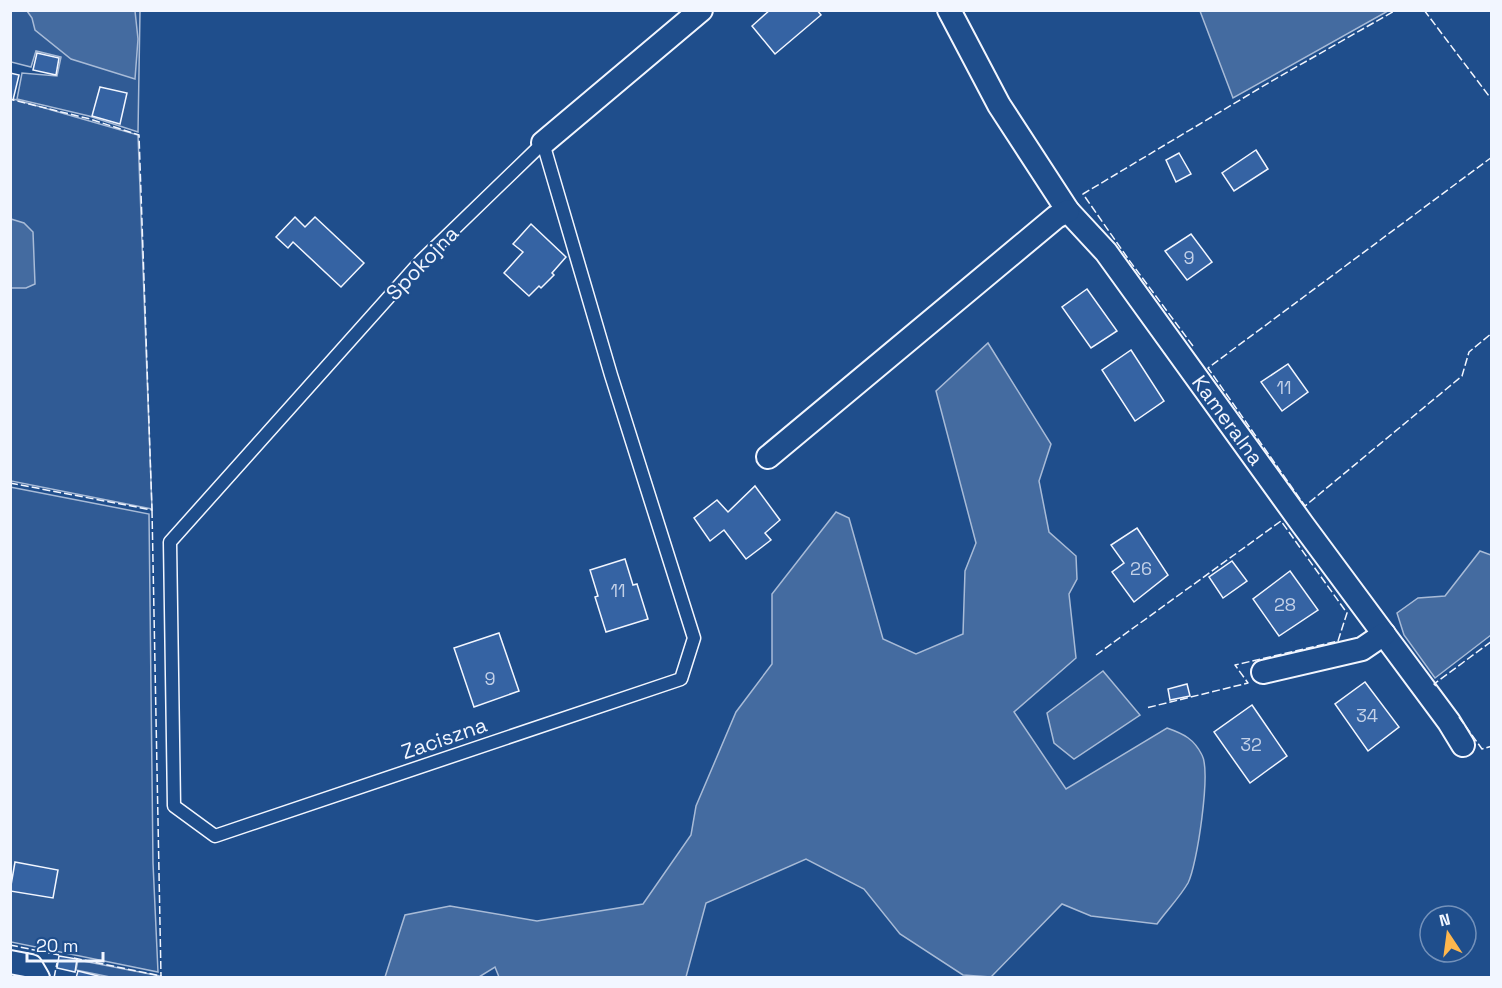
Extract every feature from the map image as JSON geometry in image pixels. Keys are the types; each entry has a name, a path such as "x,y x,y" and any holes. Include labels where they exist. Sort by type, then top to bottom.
{"street":[{"name":"Spokojna","path":"543,143 701,10"},
{"name":"Kameralna","path":"949,10 999,105 1068,211 1106,252 1449,722 1463,745"},
{"path":"768,457 1056,217 1068,211"},
{"path":"1263,672 1362,649 1384,633"},
{"path":"10,962 31,966 38,978"}],"lane":[{"name":"Zaciszna","path":"170,542 174,806 215,836 681,679 694,638 611,375 543,143"},
{"name":"Spokojna","path":"170,542 421,261 543,143"}],"shaded area":[{"path":"10,11 140,11 138,132 89,116 17,99 22,73 57,76 61,57 36,51 31,67 11,62"},
{"path":"27,11 135,11 138,39 135,79 71,59 35,30 32,18"},
{"path":"1200,11 1388,11 1233,98"},
{"path":"10,98 138,135 152,509 11,481"},
{"path":"11,219 24,223 33,232 35,284 26,288 11,288"},
{"path":"988,343 1051,444 1039,481 1049,532 1076,556 1077,579 1069,594 1076,658 1014,712 1066,789 1167,728 1188,738 1202,755 1205,780 1204,798 1192,873 1185,888 1157,924 1091,916 1062,904 991,977 963,975 900,934 864,889 806,859 706,903 686,977 499,977 495,967 479,977 385,977 405,915 450,906 537,921 643,904 691,835 696,806 736,712 772,664 772,594 836,512 849,518 883,639 916,654 963,634 965,571 976,543 936,391"},
{"path":"10,487 149,514 153,863 158,972 11,942"},
{"path":"1480,551 1491,555 1491,635 1435,678 1404,635 1397,613 1418,598 1445,596"},
{"path":"1103,671 1140,715 1074,759 1054,743 1047,713"},
{"path":"78,960 160,977 110,977 76,970"}],"building":[{"path":"770,10 817,10 821,15 775,54 752,26"},
{"path":"37,53 59,58 56,75 33,70"},
{"path":"10,73 19,75 13,100 10,99"},
{"path":"100,87 127,93 120,124 92,116"},
{"path":"1256,150 1268,169 1234,191 1222,173"},
{"path":"1179,153 1191,174 1176,182 1166,160"},
{"path":"295,217 305,227 315,217 364,263 341,287 293,242 288,248 276,237"},
{"path":"531,224 566,257 552,273 554,275 529,296 504,273 523,252 513,244"},
{"path":"1191,234 1212,262 1187,280 1165,251"},
{"path":"1087,289 1117,331 1091,348 1062,307"},
{"path":"1131,350 1164,401 1135,421 1102,370"},
{"path":"1288,364 1308,392 1282,411 1261,382"},
{"path":"755,486 780,520 765,533 771,540 746,559 724,530 710,541 694,518 717,500 728,512"},
{"path":"1137,528 1168,575 1134,602 1112,572 1124,563 1111,545"},
{"path":"625,559 633,585 637,584 648,619 606,632 595,597 598,596 590,570"},
{"path":"1232,561 1247,581 1223,598 1209,577"},
{"path":"1290,571 1318,610 1279,636 1253,599"},
{"path":"499,633 519,691 474,707 454,648"},
{"path":"1365,682 1399,727 1368,751 1335,704"},
{"path":"1187,684 1190,696 1170,700 1168,689"},
{"path":"1252,705 1287,756 1250,783 1214,732"},
{"path":"15,862 58,870 53,898 10,891"},
{"path":"59,956 77,959 75,972 57,968"},
{"path":"78,971 106,978 76,978"}],"fence":[{"path":"1193,346 1083,194 1396,10"},
{"path":"1424,10 1492,100"},
{"path":"10,483 152,510 139,135 90,119 13,100"},
{"path":"1492,157 1208,368 1305,506 1462,376 1469,352 1492,333"},
{"path":"152,510 161,976"},
{"path":"1096,655 1281,521 1347,613 1338,641 1235,665 1248,683 1146,708"},
{"path":"1436,686 1434,684 1492,641"},
{"path":"1459,717 1482,749 1492,746"},
{"path":"10,945 59,955"},
{"path":"74,958 161,976 161,978"},
{"path":"54,978 57,963"}]}
